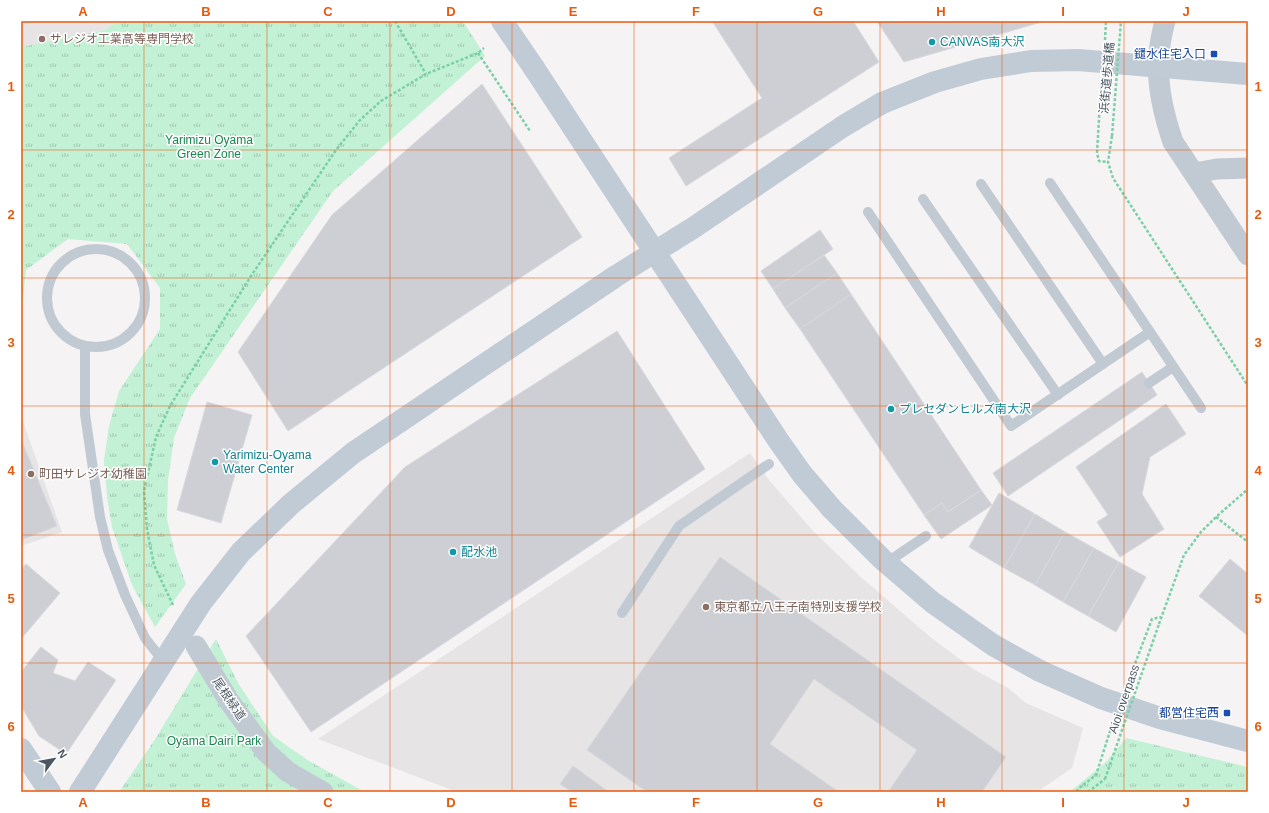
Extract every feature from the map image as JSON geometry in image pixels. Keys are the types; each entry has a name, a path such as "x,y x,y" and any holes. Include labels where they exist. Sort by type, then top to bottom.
{"street":[{"path":"502,21 655,251 778,440 802,474 832,509 886,563 932,602 993,645 1040,671 1108,701 1160,718 1248,741"},
{"path":"1165,21 1159,46 1160,87 1166,122 1173,142 1248,255"},
{"path":"80,792 201,603 241,552 291,504 352,453 655,251 693,228 842,127 882,103 935,82 981,69 1032,61 1078,60 1248,74"},
{"path":"1194,173 1248,168"},
{"name":"尾根緑道","path":"196,646 229,701 266,752 288,772 323,792"},
{"path":"21,749 50,792"}],"lane":[{"path":"1050,183 1201,408"},
{"path":"980,184 1103,364"},
{"path":"923,199 1058,395"},
{"path":"868,212 1011,426 1150,332"},
{"path":"89,249 107,250 125,258 137,271 144,286 145,303 140,320 132,331 118,342 102,347 85,346 69,339 56,327 49,311 47,294 51,279 60,265 73,254 89,249"},
{"path":"85,346 85,414 100,517 108,550 124,595 145,638 163,661"},
{"path":"1149,383 1173,367"},
{"path":"622,613 679,526 769,464"},
{"path":"886,563 926,536"}],"path":[{"path":"395,21 426,74"},
{"path":"1104,40 1106,21"},
{"name":"浜街道歩道橋","path":"1108,162 1112,136 1121,21"},
{"path":"174,607 154,565 147,529 144,491 156,437 170,406 251,276 336,150 360,120 381,101 426,74 478,53 484,48"},
{"path":"478,53 530,131"},
{"path":"1101,81 1097,153 1099,161 1108,162 1113,178 1248,386"},
{"name":"Aioi overpass","path":"1088,792 1105,779 1184,555 1201,532 1248,489"},
{"path":"1216,517 1248,542"},
{"path":"1128,683 1152,619 1162,617"},
{"path":"1077,792 1078,789 1096,775 1112,725"}],"shaded area":[{"name":"サレジオ工業高等専門学校","path":"21,21 118,21 104,30 21,47"},
{"name":"町田サレジオ幼稚園","path":"21,416 62,532 21,546"},
{"name":"東京都立八王子南特別支援学校","path":"750,453 769,480 813,531 863,579 929,636 973,669 1008,688 1026,703 1083,728 1072,768 1037,792 457,792 318,739"}],"green space":[{"name":"Yarimizu Oyama Green Zone","path":"118,21 463,21 485,56 333,191 190,398 174,438 168,480 167,519 175,554 186,584 155,627 132,585 112,527 107,496 104,460 109,426 119,391 160,329 160,288 127,244 68,239 26,270 21,318 21,47 104,30"},
{"name":"Oyama Dairi Park","path":"216,639 238,683 273,736 309,761 365,792 119,792 154,741"},
{"path":"1126,738 1248,767 1248,792 1066,792 1072,790 1106,762"}],"building":[{"path":"712,21 853,21 879,62 686,186 669,158 762,98"},
{"name":"CANVAS南大沢","path":"877,21 1045,21 904,62"},
{"path":"482,84 582,237 288,431 238,352 332,215"},
{"path":"820,230 833,249 773,289 761,271"},
{"path":"824,255 837,273 785,308 773,289"},
{"path":"837,273 851,294 800,329 785,308"},
{"name":"プレセダンヒルズ南大沢","path":"851,294 981,490 948,512 942,503 924,515 800,329"},
{"name":"配水池","path":"617,331 705,469 311,732 246,636 405,467"},
{"path":"1142,372 1157,395 1008,496 993,473"},
{"name":"Yarimizu-Oyama Water Center","path":"207,402 252,415 221,523 177,510"},
{"path":"1166,404 1186,434 1150,457 1142,494 1164,529 1120,557 1097,522 1108,515 1076,467"},
{"name":"町田サレジオ幼稚園","path":"21,439 57,526 21,540"},
{"path":"981,490 992,505 941,539 924,515 942,503 948,512"},
{"path":"999,493 1035,514 1004,568 969,547"},
{"path":"1035,514 1065,532 1035,585 1004,568"},
{"path":"1065,532 1094,548 1063,602 1035,585"},
{"path":"1094,548 1119,562 1088,616 1063,602"},
{"path":"720,557 1006,757 982,792 888,792 917,750 814,679 770,744 839,792 647,792 587,750"},
{"path":"1230,559 1248,574 1248,636 1199,596"},
{"path":"1119,562 1146,577 1116,632 1088,616"},
{"path":"26,564 60,593 21,639 21,570"},
{"path":"41,647 58,660 53,673 75,681 88,662 116,680 66,754 39,736 21,706 21,672"},
{"path":"573,766 609,792 572,792 560,784"}],"place":[{"name":"サレジオ工業高等専門学校","path":"42,39"},
{"name":"CANVAS南大沢","path":"932,42"},
{"name":"鑓水住宅入口","path":"1214,54"},
{"name":"プレセダンヒルズ南大沢","path":"891,409"},
{"name":"Yarimizu-Oyama Water Center","path":"215,462"},
{"name":"町田サレジオ幼稚園","path":"31,474"},
{"name":"配水池","path":"453,552"},
{"name":"東京都立八王子南特別支援学校","path":"706,607"},
{"name":"都営住宅西","path":"1227,713"}]}
